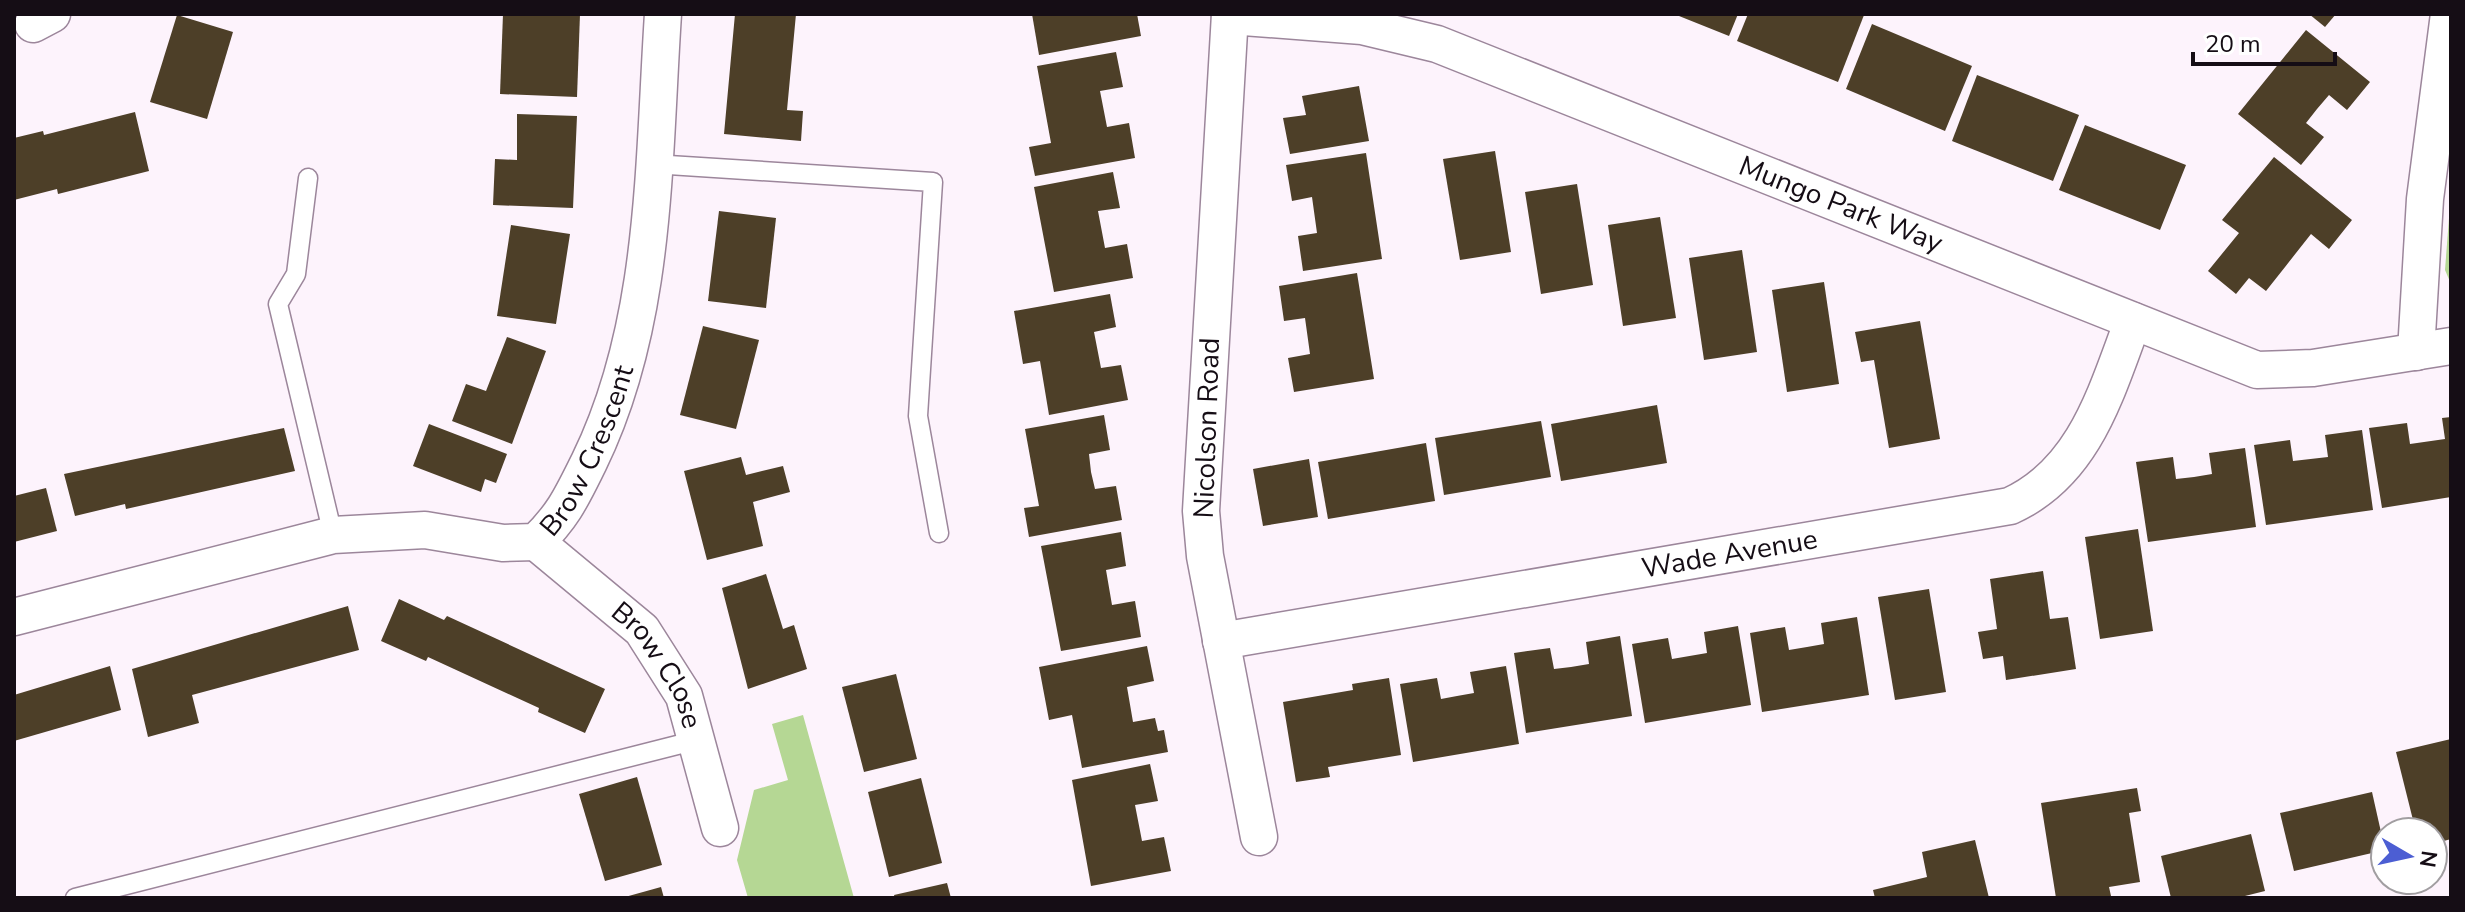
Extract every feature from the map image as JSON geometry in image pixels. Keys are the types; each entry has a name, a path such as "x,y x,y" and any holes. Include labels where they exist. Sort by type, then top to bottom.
{"street":[{"name":"Brow Crescent","path":"14,617 333,535 425,530 503,543 536,542 561,518 599,441 632,345 649,243 663,14"},
{"path":"2434,349 2425,199 2449,14"},
{"name":"Mungo Park Way","path":"1230,15 1362,26 1437,44 2257,370 2313,368 2434,349"},
{"name":"Nicolson Road","path":"1230,15 1202,467 1205,556 1259,837"},
{"name":"Wade Avenue","path":"1221,641 2010,506 2050,483 2081,443 2097,413 2133,321"},
{"name":"Brow Close","path":"536,542 642,630 684,696 720,828"}],"lane":[{"path":"653,164 933,182 918,416 939,533"},
{"path":"308,178 296,274 278,304 333,535"},
{"path":"75,898 697,740"}],"green space":[{"path":"2451,206 2451,284 2445,270"},
{"path":"803,715 854,898 748,898 737,860 754,790 788,780 772,724"}],"building":[{"path":"503,14 580,14 577,97 500,94"},
{"path":"735,14 796,14 787,110 803,111 801,141 724,134"},
{"path":"1032,14 1137,14 1141,36 1039,55"},
{"path":"1674,14 1738,14 1729,36"},
{"path":"1748,14 1864,15 1838,82 1737,41"},
{"path":"2309,14 2336,14 2325,27"},
{"path":"177,15 233,32 207,119 150,102"},
{"path":"1872,24 1972,66 1945,131 1846,89"},
{"path":"2306,30 2370,82 2347,110 2329,95 2317,109 2306,123 2324,137 2301,165 2238,114"},
{"path":"1116,52 1123,87 1100,91 1107,127 1129,123 1135,158 1035,176 1029,147 1051,143 1037,66"},
{"path":"1977,75 2079,115 2053,181 1952,141"},
{"path":"1359,86 1369,141 1290,154 1283,118 1306,115 1302,96"},
{"path":"135,112 149,171 58,194 57,189 14,200 14,138 43,131 44,135"},
{"path":"517,114 577,116 573,208 493,205 495,159 517,160"},
{"path":"2085,125 2186,165 2160,230 2059,190"},
{"path":"1495,151 1511,252 1460,260 1443,159"},
{"path":"1366,153 1382,259 1303,271 1298,236 1317,233 1312,197 1292,201 1286,165"},
{"path":"2274,157 2352,220 2329,249 2311,234 2266,291 2249,278 2236,294 2208,271 2239,233 2222,220"},
{"path":"1113,172 1120,208 1098,211 1105,248 1127,244 1133,278 1054,292 1034,187"},
{"path":"1577,184 1593,285 1541,294 1525,192"},
{"path":"719,211 776,218 766,308 708,301"},
{"path":"1660,217 1676,318 1623,326 1608,225"},
{"path":"511,225 570,234 556,324 497,316"},
{"path":"1742,250 1757,352 1704,360 1689,258"},
{"path":"1357,273 1374,379 1294,392 1288,358 1310,354 1305,318 1284,321 1279,286"},
{"path":"1824,282 1839,384 1787,392 1772,290"},
{"path":"1110,294 1116,327 1094,332 1101,368 1121,365 1128,400 1049,415 1040,361 1023,364 1014,311"},
{"path":"1920,321 1940,439 1889,448 1874,360 1861,362 1855,332"},
{"path":"703,326 759,340 736,429 680,415"},
{"path":"507,337 546,351 512,444 452,421 466,384 486,391"},
{"path":"1657,405 1667,463 1561,481 1551,424"},
{"path":"1104,415 1110,450 1089,454 1091,472 1095,489 1116,486 1122,520 1029,537 1024,508 1039,506 1025,429"},
{"path":"2451,417 2451,497 2382,508 2369,428 2407,423 2410,444 2445,439 2442,418"},
{"path":"1541,421 1551,477 1444,495 1435,438"},
{"path":"429,424 507,454 496,483 485,479 481,492 413,466"},
{"path":"284,428 295,471 126,509 125,504 75,516 64,474"},
{"path":"2362,430 2373,510 2266,525 2254,445 2290,440 2293,461 2328,457 2325,435"},
{"path":"1426,443 1435,501 1328,519 1318,462"},
{"path":"2245,448 2256,527 2148,542 2136,462 2173,457 2176,479 2194,477 2212,474 2209,453"},
{"path":"741,457 746,475 783,466 790,492 753,502 763,546 707,560 684,471"},
{"path":"1309,459 1318,517 1263,526 1253,469"},
{"path":"46,488 57,531 14,542 14,496"},
{"path":"2138,529 2153,631 2100,639 2085,537"},
{"path":"1121,532 1126,566 1106,570 1112,605 1135,601 1141,637 1061,651 1041,546"},
{"path":"2043,571 2050,619 2068,617 2076,669 2006,680 2003,656 1983,659 1978,632 1997,629 1990,579"},
{"path":"766,574 783,629 794,625 807,669 748,689 722,588"},
{"path":"1929,589 1946,692 1895,700 1878,597"},
{"path":"399,599 444,620 447,616 605,689 585,733 538,712 539,708 428,657 426,661 381,641"},
{"path":"348,606 359,650 192,695 199,723 148,737 132,669"},
{"path":"1857,617 1869,695 1762,712 1750,633 1785,627 1789,650 1824,644 1821,623"},
{"path":"1738,626 1751,705 1645,723 1632,644 1668,638 1672,659 1707,653 1704,632"},
{"path":"1620,636 1632,716 1526,733 1514,653 1550,648 1554,669 1571,667 1589,664 1586,642"},
{"path":"1147,646 1154,681 1127,687 1133,722 1155,718 1158,731 1164,730 1168,752 1082,768 1072,715 1049,720 1039,667"},
{"path":"110,666 121,710 14,741 14,695"},
{"path":"1506,666 1519,744 1413,762 1400,684 1437,678 1441,699 1474,693 1470,672"},
{"path":"896,674 917,759 864,772 842,687"},
{"path":"1389,678 1401,755 1328,767 1330,777 1296,782 1283,702 1353,690 1352,684"},
{"path":"2451,739 2451,839 2449,816 2412,816 2396,752"},
{"path":"1150,764 1158,801 1135,805 1142,841 1164,837 1171,871 1091,886 1072,780"},
{"path":"637,777 662,865 605,881 579,794"},
{"path":"921,778 942,863 889,877 868,792"},
{"path":"2137,788 2141,811 2129,813 2140,882 2109,887 2111,896 2056,898 2041,803"},
{"path":"2372,792 2377,816 2369,816 2369,854 2294,871 2280,813"},
{"path":"2251,834 2265,891 2237,898 2171,898 2161,856"},
{"path":"1975,840 1989,898 1875,898 1873,890 1927,877 1922,852"},
{"path":"947,883 951,898 895,898 894,895"},
{"path":"661,887 664,898 625,897"}]}
